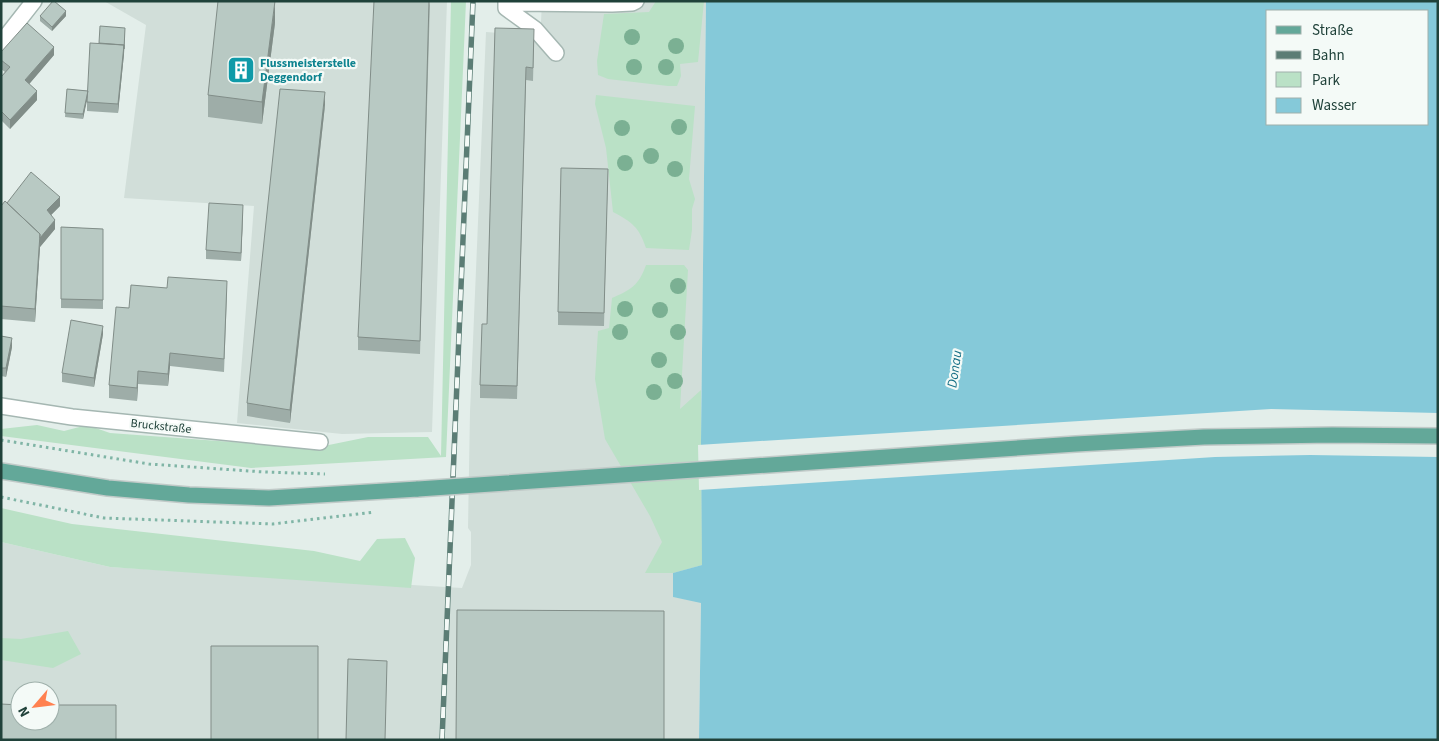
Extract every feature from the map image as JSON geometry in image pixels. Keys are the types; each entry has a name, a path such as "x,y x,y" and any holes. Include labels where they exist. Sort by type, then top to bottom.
{"main road":[{"path":"1,471 108,488 189,495 269,498 1076,444 1224,437 1438,436"}],"street":[{"path":"1,43 34,1"},
{"path":"506,1 506,8 535,29 556,53"},
{"path":"511,1 514,3 612,4 636,1"},
{"name":"Bruckstraße","path":"1,406 72,417 320,442"}],"path":[{"path":"1,440 149,464 264,472 333,474"}],"shaded area":[{"path":"104,1 447,1 432,432 342,434 237,423 254,206 124,198 146,25"},
{"path":"542,1 706,1 701,442 702,565 674,573 674,597 701,602 699,740 1,740 1,542 110,567 462,588 471,565 471,532 468,528 470,412 486,32 530,35 541,22"}],"green space":[{"path":"451,1 466,1 446,457 251,468 1,436 1,429 37,425 64,431 87,425 110,433 314,448 368,437 428,437 441,456"},
{"path":"656,1 704,1 698,62 680,64 681,76 677,86 608,79 598,75 597,61 604,14 649,12"},
{"path":"596,95 695,106 689,179 695,199 692,209 692,230 689,250 646,248 641,235 634,226 613,212 606,148 595,104"},
{"path":"646,265 684,265 688,270 680,409 701,390 702,565 673,573 645,573 662,542 650,516 605,439 595,379 598,331 609,328 612,298 634,286"},
{"path":"1,508 72,524 314,551 360,561 377,539 405,538 415,558 411,588 110,567 1,542"},
{"path":"68,631 81,654 53,668 1,660 1,638 21,639"}],"water":[{"name":"Donau","path":"706,1 1438,1 1438,740 699,740 701,603 673,597 673,573 702,565 701,442"}],"pier":[{"path":"1271,409 1438,413 1438,457 1310,455 1215,457 699,490 698,445"}],"building":[{"path":"53,1 66,11 52,27 40,16"},
{"name":"Flussmeisterstelle Deggendorf","path":"218,1 275,1 262,102 208,95"},
{"path":"374,1 429,1 420,341 358,337"},
{"path":"27,23 54,47 25,80 37,91 10,120 1,111 1,77 10,67 1,60 1,52"},
{"path":"100,26 125,28 124,49 124,45 99,43"},
{"path":"495,28 534,29 533,68 526,67 517,386 480,385 482,324 487,324"},
{"path":"90,43 124,45 118,104 87,102"},
{"path":"67,89 88,91 83,114 65,113"},
{"path":"280,89 325,92 290,410 247,403"},
{"path":"561,168 608,169 604,313 558,312"},
{"path":"31,172 60,197 47,210 55,220 40,238 40,234 7,203"},
{"path":"5,201 40,234 35,309 1,306 1,206"},
{"path":"209,203 243,205 241,253 206,250"},
{"path":"61,227 103,229 103,300 61,299"},
{"path":"168,277 227,281 224,359 170,353 168,374 138,371 137,388 109,385 116,307 129,308 131,285 167,288"},
{"path":"71,320 103,326 94,378 62,373"},
{"path":"1,336 12,338 6,368 1,368"},
{"path":"457,610 664,611 664,740 456,740"},
{"path":"211,646 318,646 318,740 211,740"},
{"path":"348,659 387,661 385,740 346,740"},
{"path":"1,704 10,704 10,731 60,731 60,705 116,705 116,740 1,740"}],"railway":[{"path":"442,740 473,1"}],"place":[{"name":"Flussmeisterstelle Deggendorf","path":"241,70"}]}
